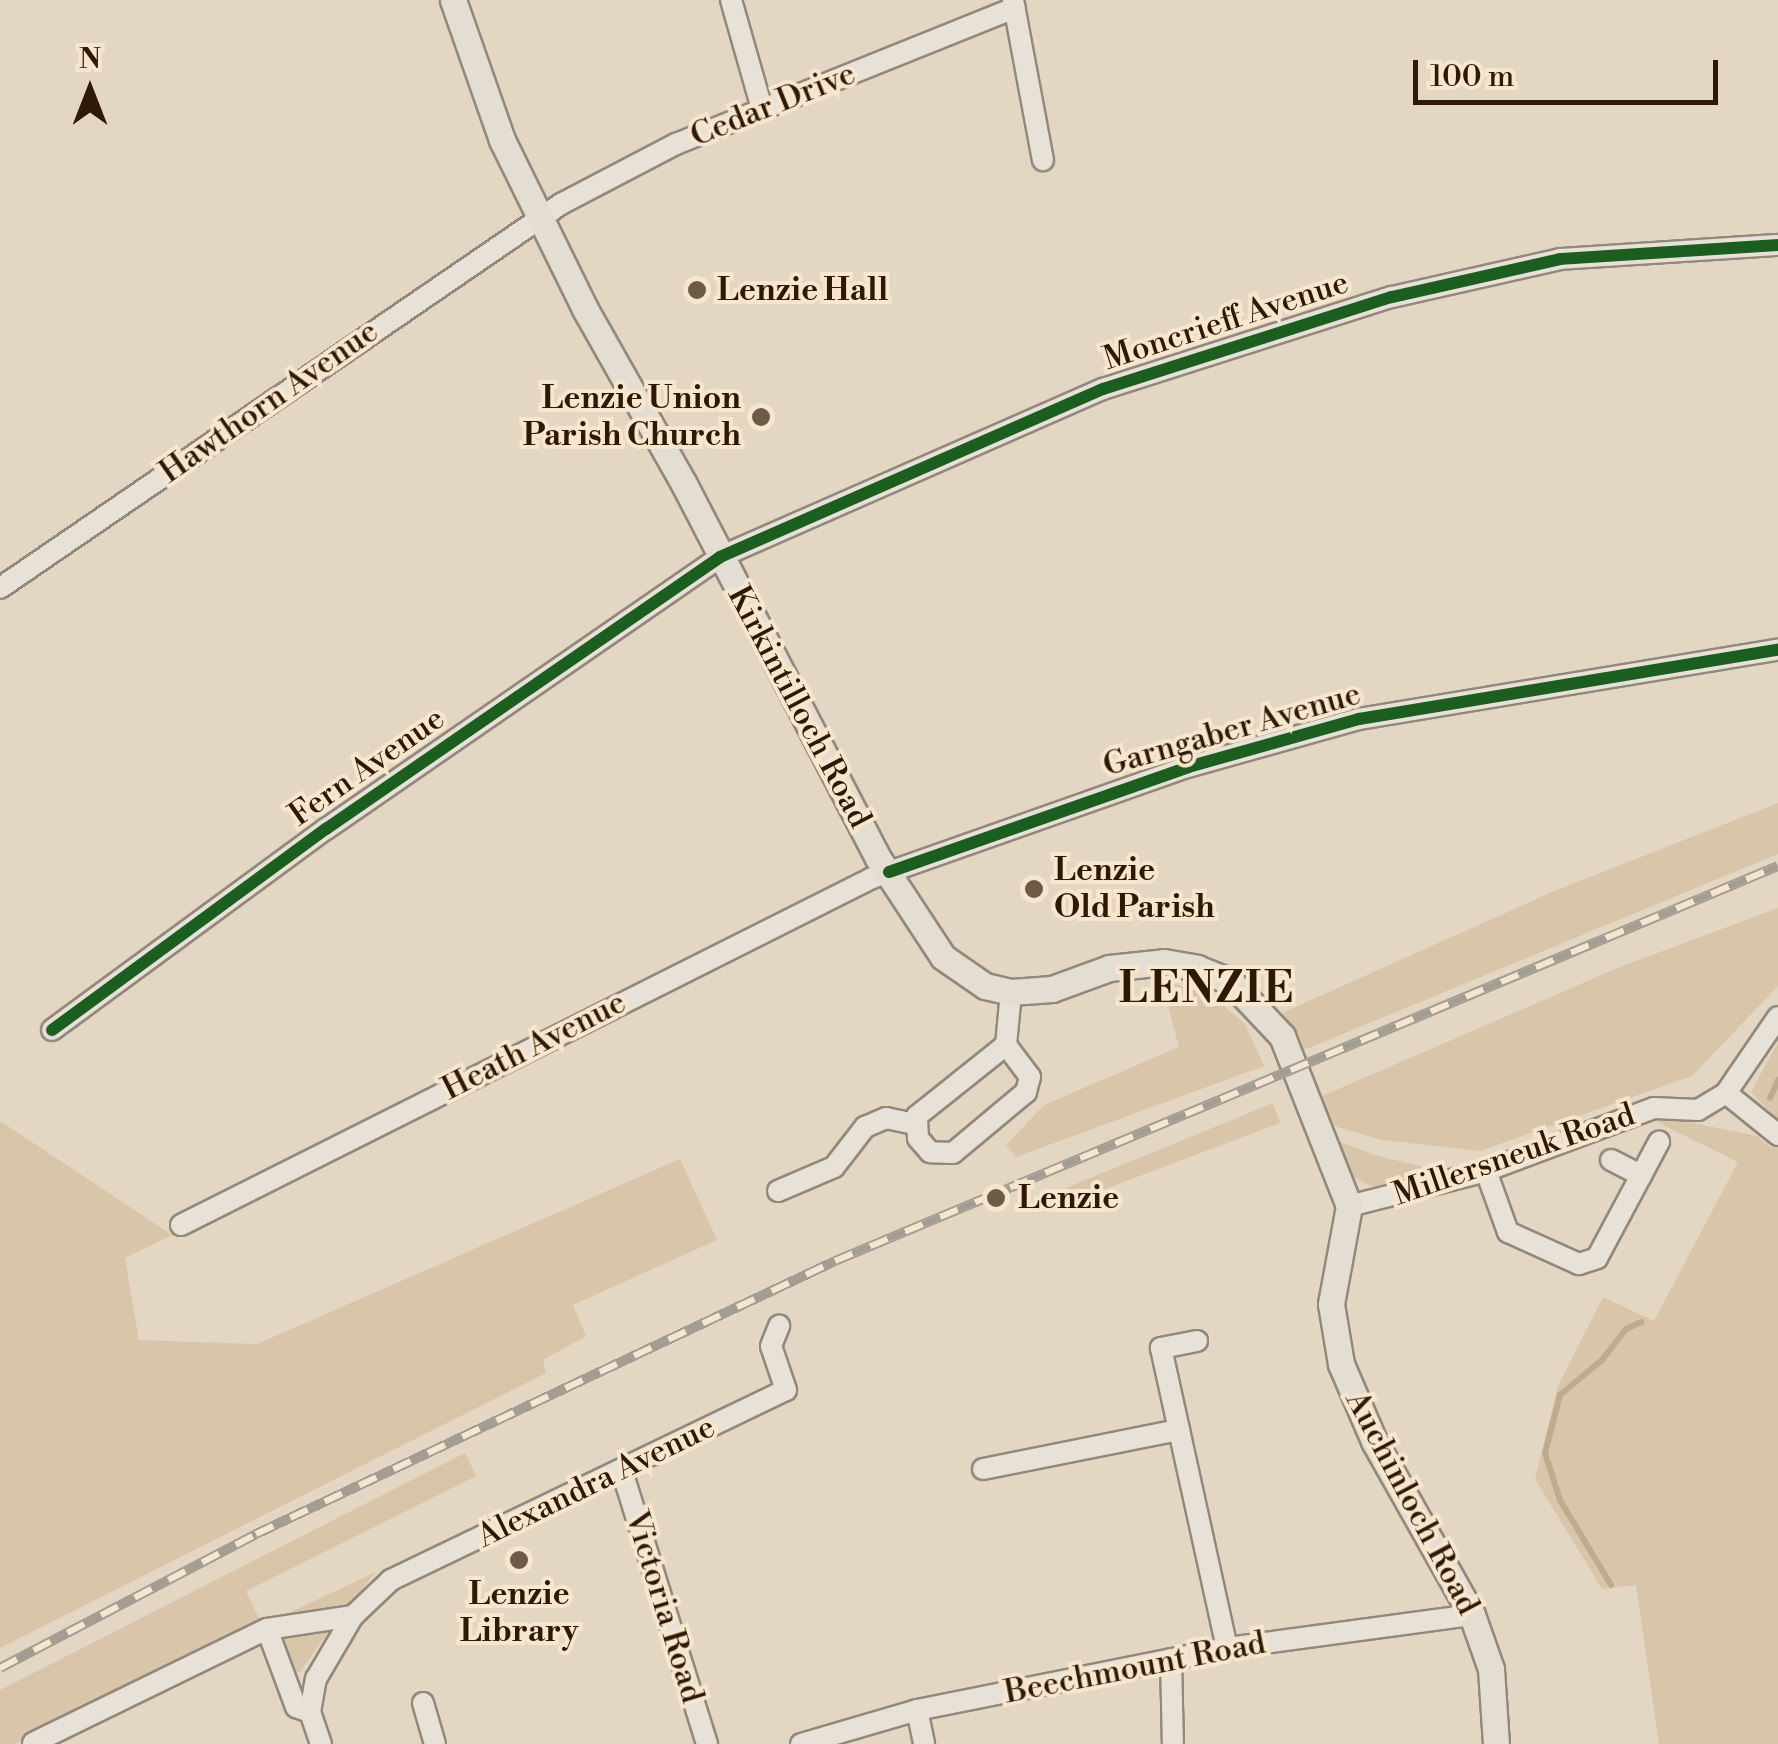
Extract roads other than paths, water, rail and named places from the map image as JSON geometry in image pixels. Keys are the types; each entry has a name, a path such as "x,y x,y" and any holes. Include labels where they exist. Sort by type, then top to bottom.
{"main road":[{"name":"Kirkintilloch Road","path":"453,0 502,140 538,217 889,872 943,957 985,986 1011,992 1052,990 1108,968 1164,962 1230,980 1282,1036 1349,1206"},
{"name":"Auchinloch Road","path":"1349,1206 1331,1304 1341,1364 1374,1441 1472,1614 1491,1668 1496,1744"}],"street":[{"path":"731,0 762,109"},
{"name":"Cedar Drive","path":"538,217 676,144 1014,4"},
{"path":"1014,4 1043,160"},
{"name":"Hawthorn Avenue","path":"0,588 538,217"},
{"name":"Moncrieff Avenue","path":"720,558 1104,389 1392,297 1578,256 1778,245"},
{"name":"Fern Avenue","path":"52,1030 326,829 720,558"},
{"name":"Garngaber Avenue","path":"889,872 1188,767 1359,719 1778,650"},
{"name":"Heath Avenue","path":"181,1225 889,872"},
{"path":"914,1124 918,1138 941,1157 1011,1107 1030,1077 1006,1045 1011,992"},
{"path":"1778,1018 1726,1093 1778,1135"},
{"path":"914,1124 1006,1045"},
{"name":"Millersneuk Road","path":"1349,1206 1486,1170 1654,1108 1698,1110 1726,1093"},
{"path":"778,1191 834,1167 865,1128 886,1118 914,1124"},
{"path":"1486,1170 1508,1232 1579,1264 1597,1258 1659,1142"},
{"path":"1611,1160 1641,1175"},
{"name":"Alexandra Avenue","path":"310,1712 329,1654 353,1616 390,1580 786,1390 771,1346 779,1326"},
{"path":"1196,1340 1161,1348 1227,1648"},
{"path":"983,1470 1179,1430"},
{"name":"Victoria Road","path":"622,1471 707,1744"},
{"name":"Beechmount Road","path":"801,1744 917,1710 1227,1648 1472,1614"},
{"path":"33,1743 267,1629 353,1616"},
{"path":"267,1629 296,1707 310,1712 321,1744"},
{"path":"1171,1660 1173,1744"},
{"path":"423,1702 435,1744"},
{"path":"917,1710 924,1744"}],"waterway":[{"path":"1770,1098 1778,1080"},
{"path":"1611,1585 1560,1500 1545,1453 1560,1395 1602,1360 1626,1329 1642,1322"}],"railway":[{"path":"0,1668 256,1534 835,1261 1778,866"}],"place":[{"name":"Lenzie Hall","path":"697,290"},
{"name":"Lenzie Union Parish Church","path":"761,417"},
{"name":"Lenzie Old Parish","path":"1034,889"},
{"name":"Lenzie","path":"996,1198"},
{"name":"Lenzie Library","path":"519,1560"}],"district":[{"name":"LENZIE","path":"1207,990"}]}
